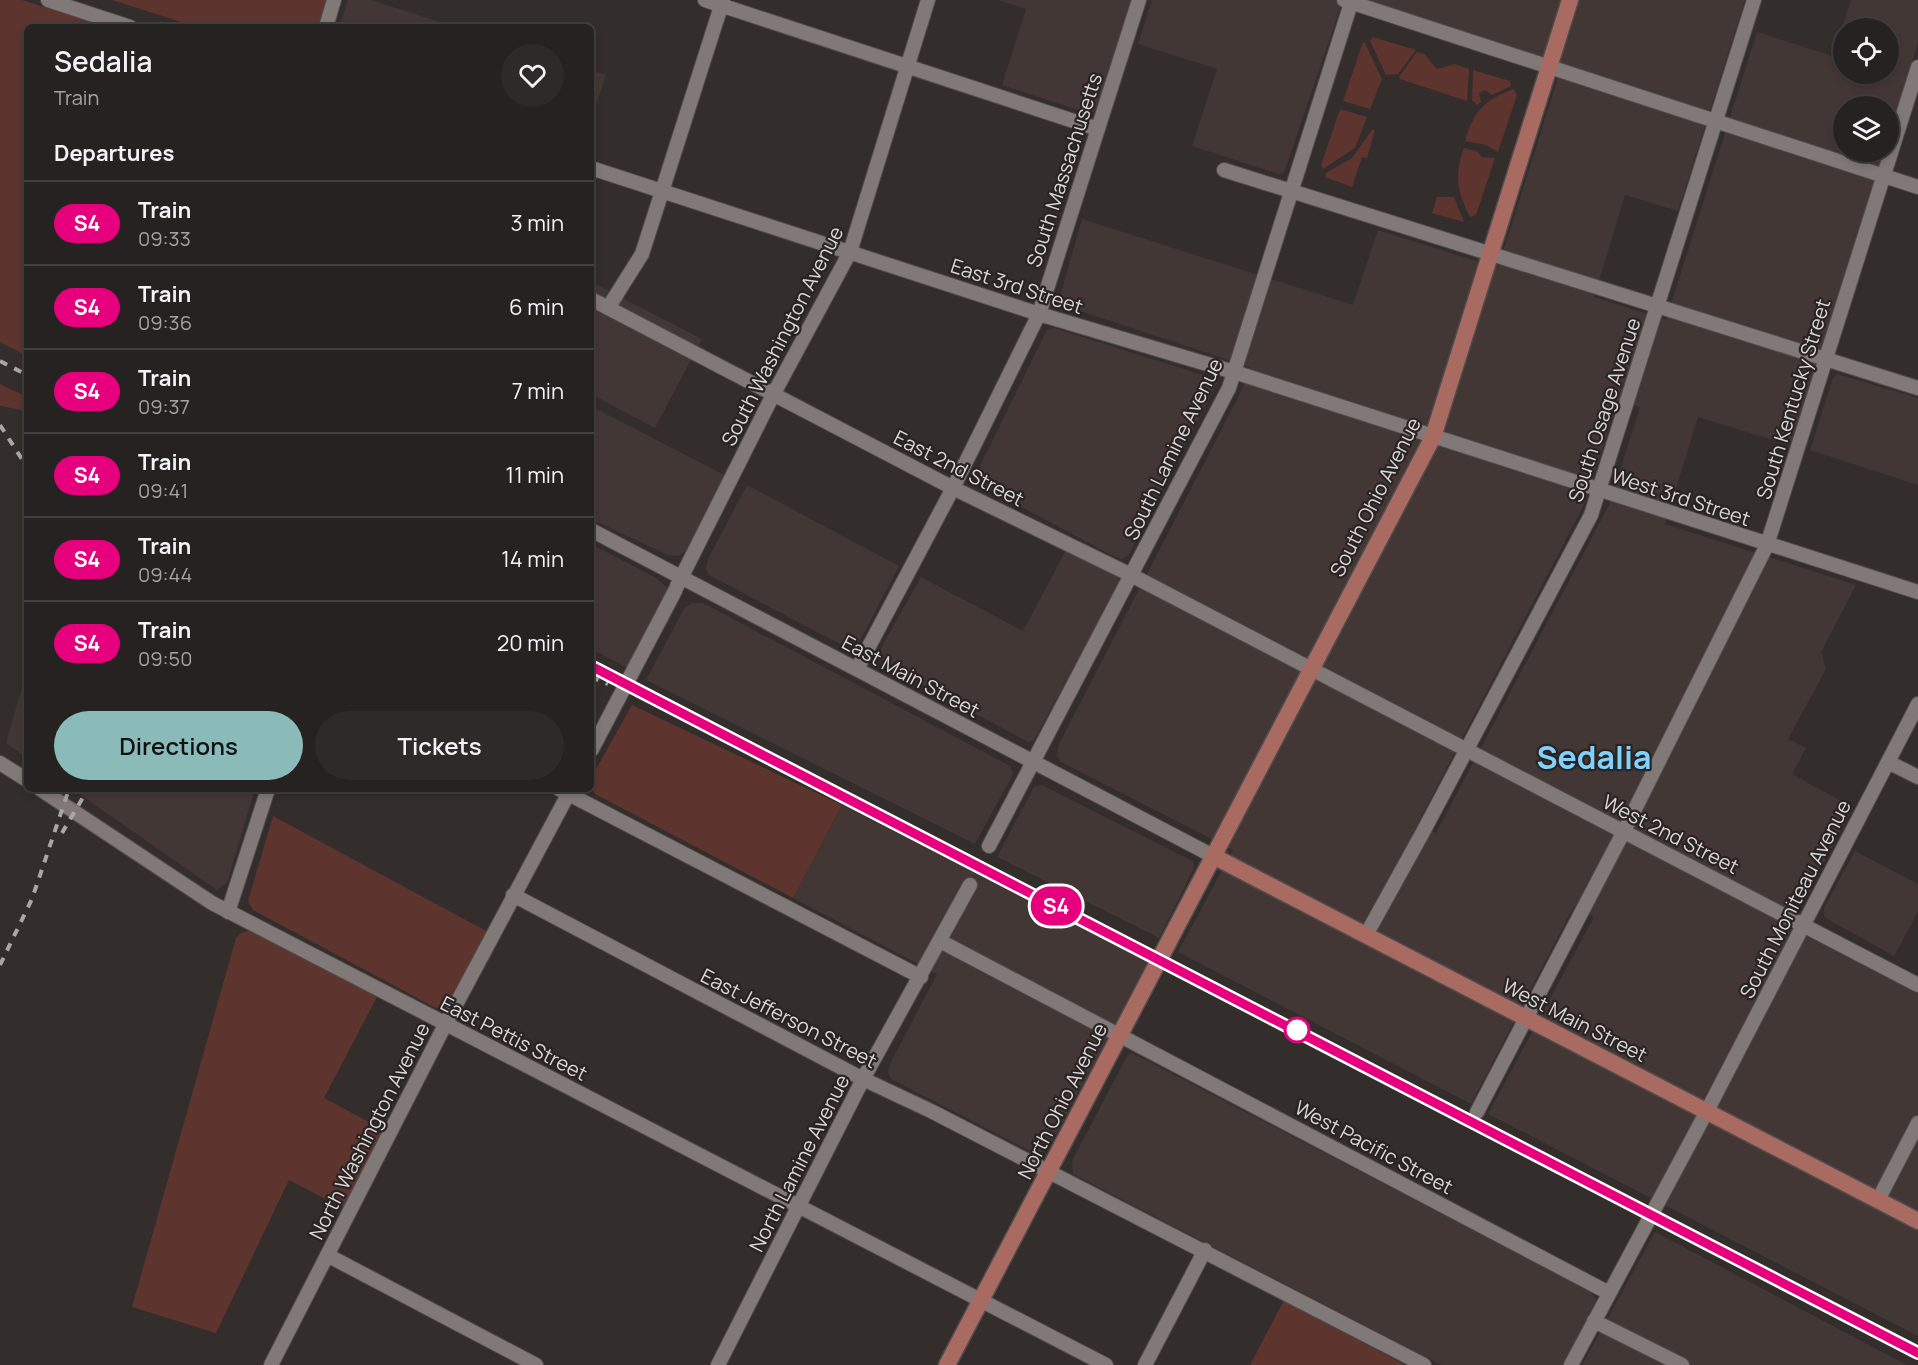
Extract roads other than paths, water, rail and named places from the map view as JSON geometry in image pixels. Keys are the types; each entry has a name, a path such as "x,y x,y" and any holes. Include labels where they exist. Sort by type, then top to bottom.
{"main road":[{"name":"South Ohio Avenue","path":"1214,856 1432,436 1570,0"},
{"name":"West Main Street","path":"1214,856 1918,1221"},
{"name":"North Ohio Avenue","path":"947,1365 1214,856"}],"street":[{"path":"48,0 121,24"},
{"path":"327,24 334,0"},
{"path":"705,0 722,3 1098,129"},
{"name":"South Washington Avenue","path":"679,583 773,395 850,252 928,0"},
{"name":"South Massachusetts","path":"857,669 953,488 1039,314 1139,0"},
{"name":"South Osage Avenue","path":"1366,935 1585,525 1600,492 1754,0"},
{"path":"1349,1 1918,187"},
{"name":"South Lamine Avenue","path":"1033,762 1224,399 1293,192 1349,1"},
{"path":"608,308 642,254 722,3"},
{"name":"South Kentucky Street","path":"1477,1112 1624,831 1767,544 1918,67"},
{"name":"East 3rd Street","path":"594,169 1039,314 1234,372 1432,436"},
{"path":"1224,170 1918,388"},
{"name":"East 2nd Street","path":"594,301 953,488 1131,575 1311,668"},
{"name":"West 3rd Street","path":"1432,436 1600,492 1918,592"},
{"name":"East Main Street","path":"594,532 679,583 857,669 1214,856"},
{"path":"594,745 679,583"},
{"name":"West 2nd Street","path":"1311,668 1465,751 1624,831 1918,985"},
{"name":"South Moniteau Avenue","path":"1571,1365 1707,1111 1918,704"},
{"path":"989,846 1033,762"},
{"path":"1888,762 1918,777"},
{"path":"0,763 24,778"},
{"name":"East Pettis Street","path":"44,792 176,881 228,912 1106,1365"},
{"path":"228,912 267,792"},
{"name":"North Washington Avenue","path":"271,1365 565,792"},
{"path":"568,792 921,977"},
{"name":"North Lamine Avenue","path":"718,1365 800,1208 863,1079 970,885"},
{"name":"East Jefferson Street","path":"513,895 863,1079 1205,1250 1424,1365"},
{"name":"West Pacific Street","path":"940,941 1609,1293"},
{"path":"1878,1200 1918,1123"},
{"path":"1145,1365 1205,1250"},
{"path":"327,1256 536,1365"},
{"path":"1594,1321 1682,1365"}],"railway":[{"path":"0,361 24,373"},
{"path":"0,425 24,462"},
{"path":"594,668 1918,1353"},
{"path":"594,678 608,684"},
{"path":"0,965 32,899 68,792"},
{"path":"62,833 86,792"}],"train":[{"name":"S4","path":"594,668 1481,1124 1918,1353"}],"district":[{"name":"Sedalia","path":"1594,757"}]}
